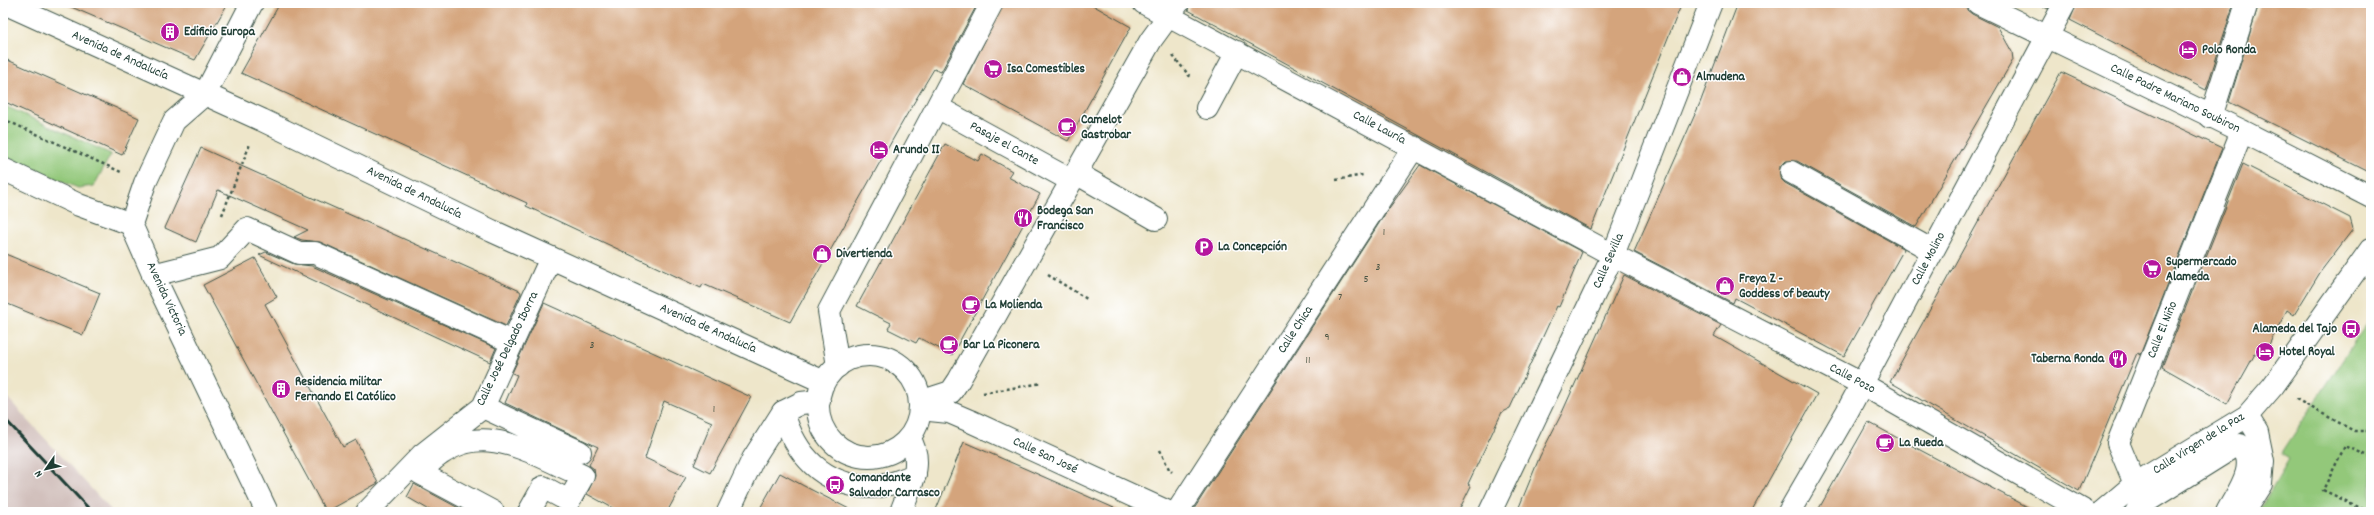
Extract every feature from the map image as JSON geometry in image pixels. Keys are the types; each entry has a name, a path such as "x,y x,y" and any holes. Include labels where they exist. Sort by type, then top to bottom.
{"street":[{"name":"Avenida de Andalucía","path":"4,3 262,120 551,258 827,383"},
{"path":"3,169 79,205 131,224 145,183 174,121 205,94 252,3"},
{"path":"728,512 753,459 783,412 801,403 827,383 851,358 867,355 882,357 895,362 908,374 916,387 920,406 917,425 909,438 897,449 882,456 865,457 849,453 836,445 825,432 820,417 827,383 829,311 992,3"},
{"name":"Calle Lauría","path":"1144,3 1174,10 1237,52 1613,255"},
{"name":"Calle Sevilla","path":"1490,512 1613,255 1710,3"},
{"name":"Calle Padre Mariano Soubiron","path":"1978,3 2242,131 2371,197"},
{"name":"Calle Molino","path":"1789,512 1862,384 2065,3"},
{"path":"2211,117 2247,3"},
{"path":"920,406 951,392 960,380 1151,40 1174,10"},
{"path":"1207,108 1237,52"},
{"name":"Pasaje el Cante","path":"937,107 1156,219"},
{"name":"Calle El Niño","path":"2135,484 2118,443 2242,131"},
{"name":"Calle Chica","path":"1177,512 1414,147"},
{"path":"1791,172 1933,252"},
{"name":"Avenida Victoria","path":"131,224 153,275 263,503 272,512"},
{"path":"153,275 220,258 247,229 299,253 315,253 512,342"},
{"name":"Calle Virgen de la Paz","path":"2102,512 2135,484 2247,416 2273,386 2371,249"},
{"name":"Calle Pozo","path":"1613,255 1862,384 2086,512"},
{"name":"Calle José Delgado Iborra","path":"367,512 422,455 484,407 551,258"},
{"name":"Calle San José","path":"920,406 949,412 1168,512"},
{"path":"484,407 580,452"},
{"path":"783,412 788,432 804,457 832,478 869,487 890,484 915,475"},
{"path":"2243,512 2260,484 2263,461 2257,432 2247,416"},
{"path":"901,512 915,475 918,462 916,450 909,438"},
{"path":"493,512 420,473 432,459 445,450 460,443 488,439 506,442 583,476 570,501 543,487 529,512"},
{"path":"2136,512 2144,503 2232,448 2240,445 2247,451 2249,467 2227,512"}],"path":[{"path":"1171,54 1181,64"},
{"path":"3,119 145,183"},
{"path":"247,229 222,214 262,120"},
{"path":"1336,180 1367,174"},
{"path":"1026,261 1087,299"},
{"path":"980,392 986,394 1042,383"},
{"path":"2273,386 2354,431 2371,431"},
{"path":"2369,512 2323,490 2345,446 2371,458"},
{"path":"1160,450 1168,469 1174,473"}],"shaded area":[{"path":"3,393 110,509 112,512 3,512"}],"green space":[{"path":"3,105 111,154 94,186 78,188 3,156"},
{"path":"2371,317 2371,512 2258,512 2289,459 2281,454"}],"building":[{"name":"Edificio Europa","path":"62,3 228,3 195,60"},
{"path":"280,3 978,3 941,72 934,69 906,116 790,322 703,284 701,288 526,206 527,203 241,73"},
{"path":"1004,3 1089,3 1131,27 1068,141 963,84"},
{"path":"1190,3 1682,3 1591,229 1188,10"},
{"path":"1738,3 1966,3 1967,10 1972,14 1998,27 2012,52 2013,60 1916,227 1797,161 1785,161 1780,166 1780,178 1785,183 1904,249 1844,356 1735,298 1733,303 1634,252 1700,103"},
{"path":"2036,3 2051,3 2048,9"},
{"path":"2077,3 2234,3 2206,90 2070,20"},
{"path":"2259,3 2371,3 2371,173 2229,102"},
{"path":"3,58 139,118 122,155 3,101"},
{"path":"2061,72 2222,148 2140,355 2137,353 2079,491 1890,382"},
{"path":"945,144 978,161 982,154 1012,171 1008,177 1040,194 952,355 919,338 916,343 888,329 891,323 857,306"},
{"path":"201,148 520,291 521,293 506,326 320,242 302,240 294,237 308,230 218,190 196,242 165,228"},
{"path":"2243,164 2350,218 2353,229 2321,271 2294,315 2287,310 2262,358 2255,354 2227,404 2162,367"},
{"path":"1420,165 1582,252 1559,307 1557,306 1510,408 1502,412 1468,484 1471,486 1458,512 1192,512 1387,211"},
{"path":"266,252 294,264 312,266 496,348 490,362 259,255"},
{"path":"3,253 100,293 83,335 3,302"},
{"name":"Residencia militar Fernando El Católico","path":"255,258 277,297 265,304 343,447 356,440 378,483 326,512 203,285"},
{"path":"1624,275 1721,325 1714,336 1817,394 1751,512 1517,512 1540,456 1561,415"},
{"path":"544,303 751,397 710,473 694,465 712,422 664,401 645,458 686,477 667,512 620,512 587,494 595,476 594,469 589,465 598,447 505,403 517,375 512,373"},
{"path":"1868,422 1905,442 2037,512 1817,512"},
{"path":"964,442 1026,469 1123,512 935,512"},
{"path":"780,473 804,486 855,512 758,512"},
{"path":"414,484 466,512 433,512 407,497"}],"railway":[{"path":"3,417 92,512"}],"place":[{"name":"Edificio Europa","path":"170,32"},
{"name":"Polo Ronda","path":"2188,50"},
{"name":"Isa Comestibles","path":"993,69"},
{"name":"Almudena","path":"1682,77"},
{"name":"Camelot Gastrobar","path":"1067,127"},
{"name":"Arundo II","path":"879,150"},
{"name":"Bodega San Francisco","path":"1023,218"},
{"name":"La Concepción","path":"1204,247"},
{"name":"Divertienda","path":"822,254"},
{"name":"Supermercado Alameda","path":"2152,269"},
{"name":"Freya Z - Goddess of beauty","path":"1725,286"},
{"name":"La Molienda","path":"971,305"},
{"name":"Alameda del Tajo","path":"2351,329"},
{"name":"Bar La Piconera","path":"949,345"},
{"name":"Hotel Royal","path":"2265,352"},
{"name":"Taberna Ronda","path":"2118,359"},
{"name":"Residencia militar Fernando El Católico","path":"281,389"},
{"name":"La Rueda","path":"1885,443"},
{"name":"Comandante Salvador Carrasco","path":"835,485"}]}
